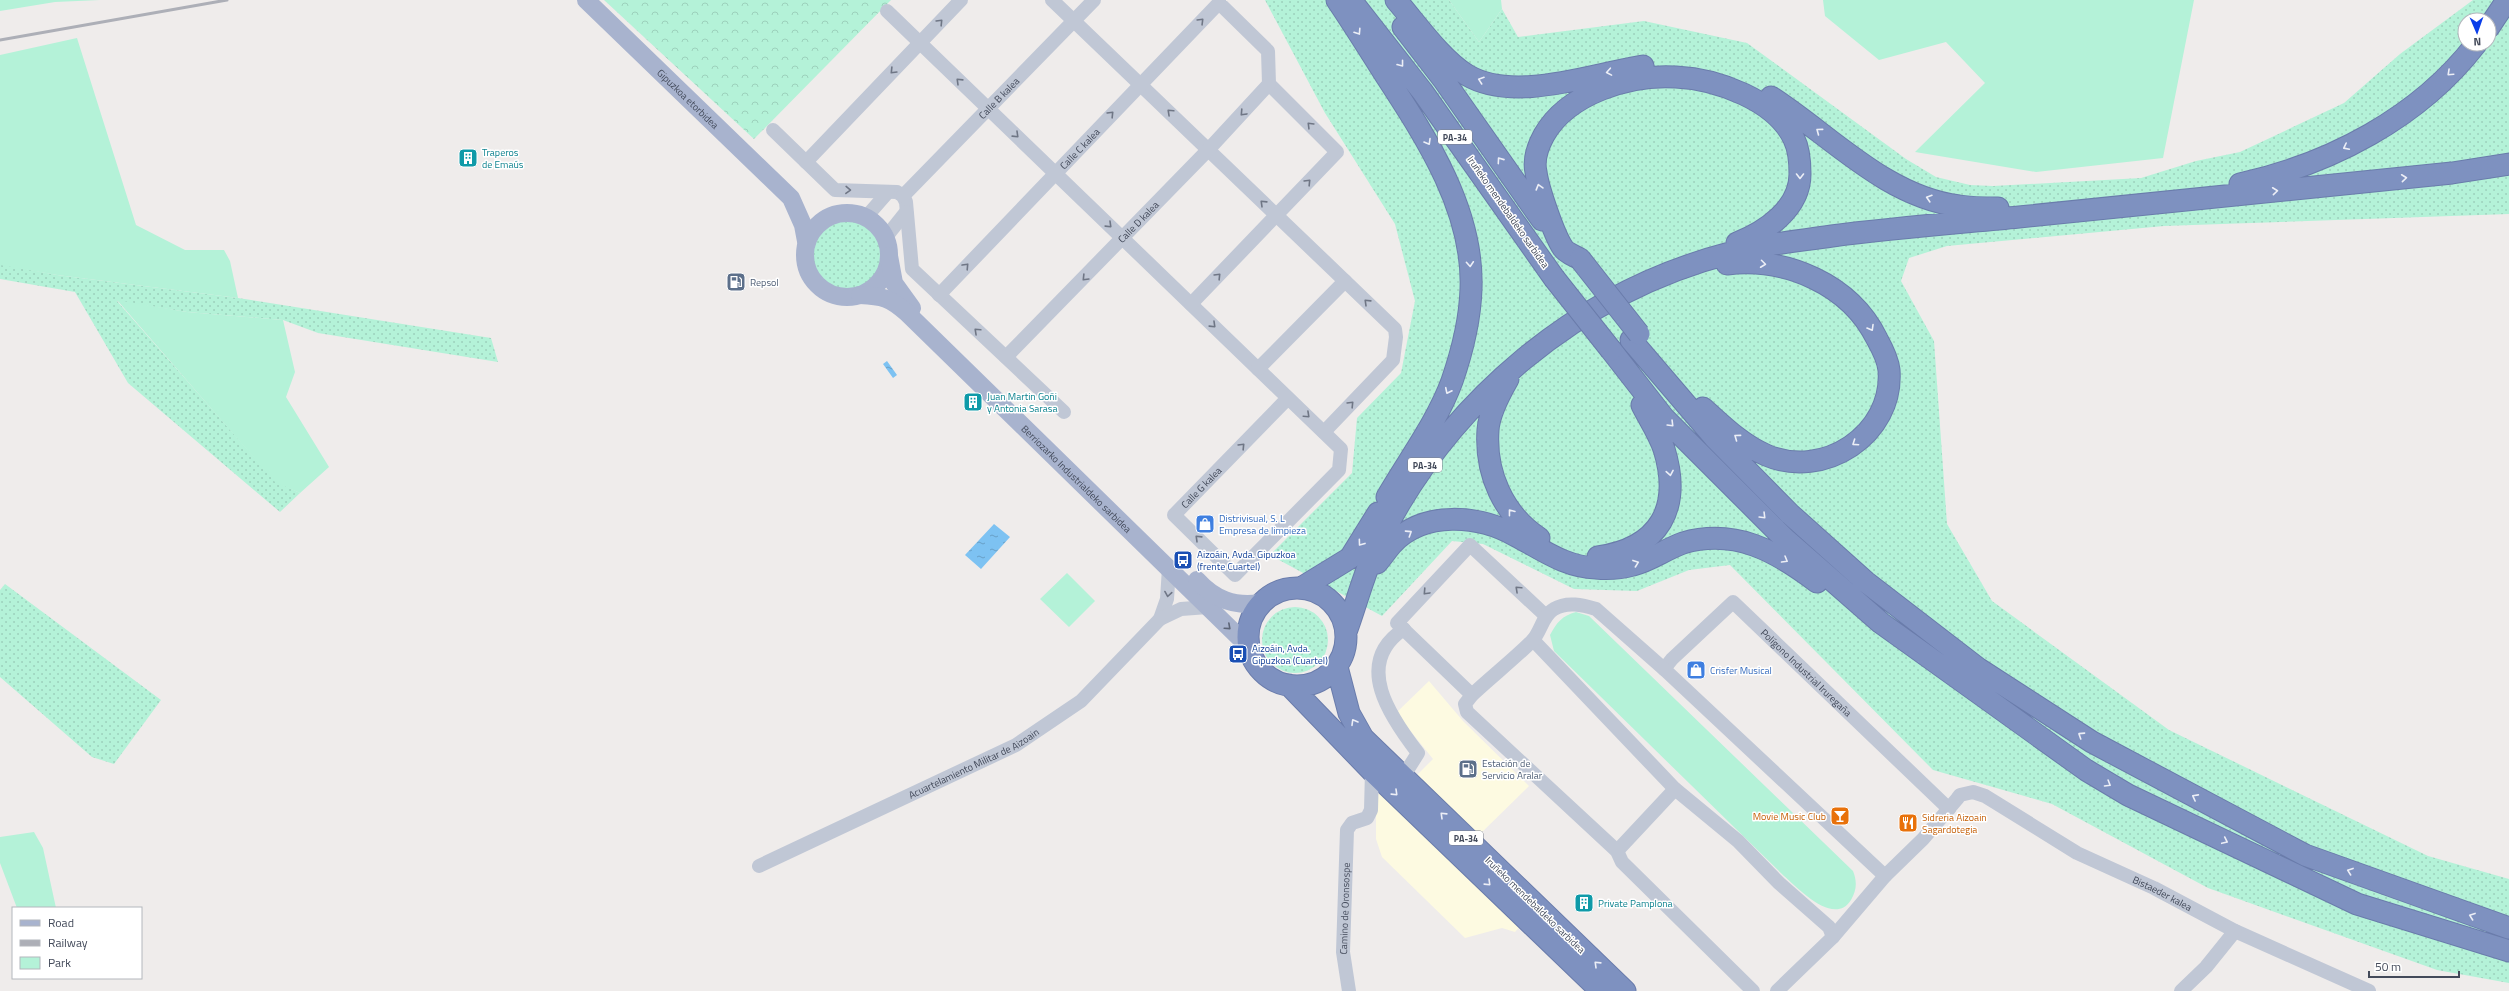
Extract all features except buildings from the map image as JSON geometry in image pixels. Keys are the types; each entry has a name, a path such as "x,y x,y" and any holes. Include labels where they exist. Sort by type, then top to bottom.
{"highway":[{"path":"1337,0 1416,122 1436,157 1462,222 1469,256 1472,289 1467,331 1452,382 1432,424 1387,497"},
{"name":"Iruñeko mendebaldeko sarbidea","path":"1352,0 1422,91 1554,278 1611,350"},
{"name":"PA-34","path":"1382,0 1443,79 1573,258"},
{"path":"1396,0 1450,61 1468,75 1490,83 1516,87 1552,84 1652,65 1690,66 1728,75 1755,86 1793,111 1866,166 1895,184 1925,197 1958,206 2023,209"},
{"path":"2497,15 2507,0"},
{"path":"1727,246 1797,233 2211,190 2264,179 2301,168 2344,149 2380,128 2425,96 2470,52"},
{"path":"1727,246 1758,234 1777,221 1791,202 1800,182 1800,162 1795,140 1784,122 1760,103 1743,94 1709,83 1676,77 1643,79 1595,92 1567,107 1549,126 1538,145 1535,166 1538,187 1573,258 1714,437 1790,514 1866,582 1979,669 2092,742 2306,855 2509,928"},
{"path":"1656,278 1728,253 1776,244 1873,231 2452,173 2509,164"},
{"name":"PA-34","path":"1301,588 1350,558 1365,537 1387,497 1465,401 1506,360 1558,321 1600,294 1650,272 1727,246"},
{"path":"1635,337 1699,405 1735,436 1765,455 1790,463 1812,462 1837,454 1859,442 1875,424 1886,399 1889,370 1882,348 1870,324 1853,304 1810,275 1778,266 1744,262 1706,266 1656,278"},
{"name":"PA-34","path":"1346,632 1342,616 1332,602 1318,592 1301,588 1285,589 1260,603 1251,620 1248,633 1249,647 1254,661 1263,672 1275,680 1289,685 1302,686 1315,683 1327,676 1337,666 1343,656 1346,632 1378,542 1412,484 1441,441 1481,399 1560,330 1605,302 1656,278"},
{"path":"1515,368 1500,393 1488,429 1489,458 1495,484 1510,511 1528,531 1557,549 1592,558 1621,554 1642,543 1660,526 1670,502 1671,477 1664,448 1611,350"},
{"path":"1611,350 1664,418 1785,539 1882,623 2086,770"},
{"path":"1364,581 1393,543 1417,527 1441,520 1466,518 1491,524 1517,536 1544,553 1572,565 1596,568 1632,566 1682,544 1711,538 1738,539 1770,552 1798,568 1895,647 2006,728 2086,770 2128,795 2357,904 2509,951"},
{"name":"Iruñeko mendebaldeko sarbidea","path":"1337,666 1349,713 1364,738 1625,991"},
{"name":"Iruñeko mendebaldeko sarbidea","path":"1289,685 1372,771 1601,991"}],"main road":[{"name":"Gipuzkoa etorbidea","path":"586,0 791,198 812,210 832,214"},
{"name":"Gipuzkoa etorbidea","path":"791,198 803,224 806,241"},
{"path":"846,212 867,216 886,237 889,256 881,280 872,289 860,295 847,297 833,295 821,289 811,279 805,267 806,241 812,230 820,220 832,214 846,212"},
{"name":"Berriozarko Industrialdeko sarbidea","path":"889,256 894,283 906,303 1209,593 1224,601 1247,605 1260,603"},
{"name":"Berriozarko Industrialdeko sarbidea","path":"860,295 881,296 894,302 907,313 1249,647"}],"street":[{"path":"806,162 961,0"},
{"path":"887,11 1324,432 1393,360 1396,337 1395,329 1052,0"},
{"name":"Calle B kalea","path":"903,196 1094,0"},
{"path":"1191,304 1337,152 1269,84 1268,51 1219,2"},
{"name":"Calle C kalea","path":"939,294 1219,2"},
{"name":"Calle D kalea","path":"1006,357 1209,150 1269,84"},
{"path":"773,130 835,190 897,192 903,196 912,269 1064,412"},
{"path":"867,216 888,192"},
{"path":"886,237 906,212"},
{"path":"1258,369 1345,281"},
{"name":"Calle G kalea","path":"1288,398 1174,515 1236,575 1339,470 1341,448 1324,432"},
{"path":"1472,695 1397,623 1470,545 1546,616"},
{"name":"Acuartelamiento Militar de Aizoain","path":"1160,619 1167,600 1169,568"},
{"name":"Polígono Industrial Iruregaña","path":"1664,669 1672,659 1733,602 1845,706 1949,808"},
{"path":"1753,991 1622,862 1617,851 1467,712 1465,704 1472,695 1533,640 1546,616 1555,608 1569,604 1582,604 1596,609 1664,669 1885,876"},
{"name":"Acuartelamiento Militar de Aizoain","path":"759,866 1029,737 1081,701 1160,619 1181,609 1208,608"},
{"path":"1403,776 1418,753 1387,709 1378,670 1382,652 1394,636 1404,629"},
{"path":"1533,640 1675,789 1738,841 1779,883 1829,927 1833,937"},
{"name":"Camino de Oronsospe","path":"1349,991 1343,935 1348,826 1367,818 1371,810 1372,771"},
{"path":"1617,851 1675,789"},
{"name":"Bistaeder kalea","path":"1949,808 1960,796 1973,792 1985,796 2077,853 2154,888 2235,931 2365,990"},
{"path":"1777,991 1833,937 1885,876 1923,839 1949,808"},
{"path":"2181,991 2206,967 2235,931"}],"shaded area":[{"name":"Estación de Servicio Aralar","path":"1429,681 1463,721 1529,786 1477,837 1414,778 1433,759 1396,713"},
{"path":"1381,793 1521,925 1515,932 1502,928 1465,938 1382,857 1376,839 1376,794"}],"green space":[{"path":"0,0 100,0 55,2 0,11"},
{"path":"604,0 891,0 754,139"},
{"path":"1265,0 1449,0 1479,42 1502,9 1518,37 1644,21 1747,43 1906,159 1936,177 1970,185 1993,186 2141,178 2196,161 2240,152 2344,103 2400,54 2473,0 2509,0 2509,214 2164,226 1947,246 1909,258 1901,281 1934,341 1947,524 1992,601 2169,730 2428,856 2509,879 2509,983 2437,970 2208,888 2052,804 1933,770 1730,565 1689,570 1637,591 1574,589 1483,544 1452,541 1382,616 1270,555 1352,473 1357,418 1401,373 1415,301 1395,224 1325,113"},
{"path":"1449,0 1501,0 1502,9 1479,42"},
{"path":"1823,0 2194,0 2163,158 2036,172 1915,152 1985,83 1946,42 1879,60 1825,16"},
{"path":"77,38 136,225 185,250 224,250 230,261 238,298 57,275 0,265 0,55"},
{"path":"847,216 861,219 873,227 881,239 884,253 881,267 873,279 861,287 847,290 833,287 821,279 813,267 810,253 813,239 821,227 833,219"},
{"path":"0,264 57,275 238,298 491,338 498,362 318,333 283,320 187,312 117,301 275,481 300,493 280,512 128,383 75,292 0,279"},
{"path":"117,300 187,312 283,320 295,372 286,397 329,467 300,493 275,482"},
{"path":"1067,573 1095,601 1069,627 1040,599"},
{"path":"5,584 161,700 114,764 92,757 0,677 0,590"},
{"path":"1289,607 1301,607 1313,612 1323,622 1328,634 1326,653 1313,668 1301,673 1289,673 1277,668 1267,658 1262,646 1262,634 1267,622 1277,612"},
{"path":"1576,612 1589,616 1853,871 1856,882 1855,889 1851,900 1844,907 1835,909 1826,907 1816,903 1798,889 1554,651 1550,635 1563,618"},
{"path":"34,832 43,848 56,907 17,907 0,863 0,837"}],"water":[{"path":"887,361 897,375 893,378 883,364"},
{"path":"994,524 1010,537 981,569 965,555"}],"railway":[{"path":"0,40 227,0"}],"place":[{"name":"Traperos de Emaús","path":"468,158"},
{"name":"Repsol","path":"736,282"},
{"name":"Juan Martin Goñi y Antonia Sarasa","path":"973,402"},
{"name":"Distrivisual, S. L Empresa de limpieza","path":"1205,524"},
{"name":"Aizoáin, Avda. Gipuzkoa (frente Cuartel)","path":"1183,560"},
{"name":"Aizoáin, Avda. Gipuzkoa (Cuartel)","path":"1238,654"},
{"name":"Crisfer Musical","path":"1696,670"},
{"name":"Estación de Servicio Aralar","path":"1468,769"},
{"name":"Movie Music Club","path":"1840,816"},
{"name":"Sidreria Aizoain Sagardotegia","path":"1908,823"},
{"name":"Private Pamplona","path":"1584,903"}]}
